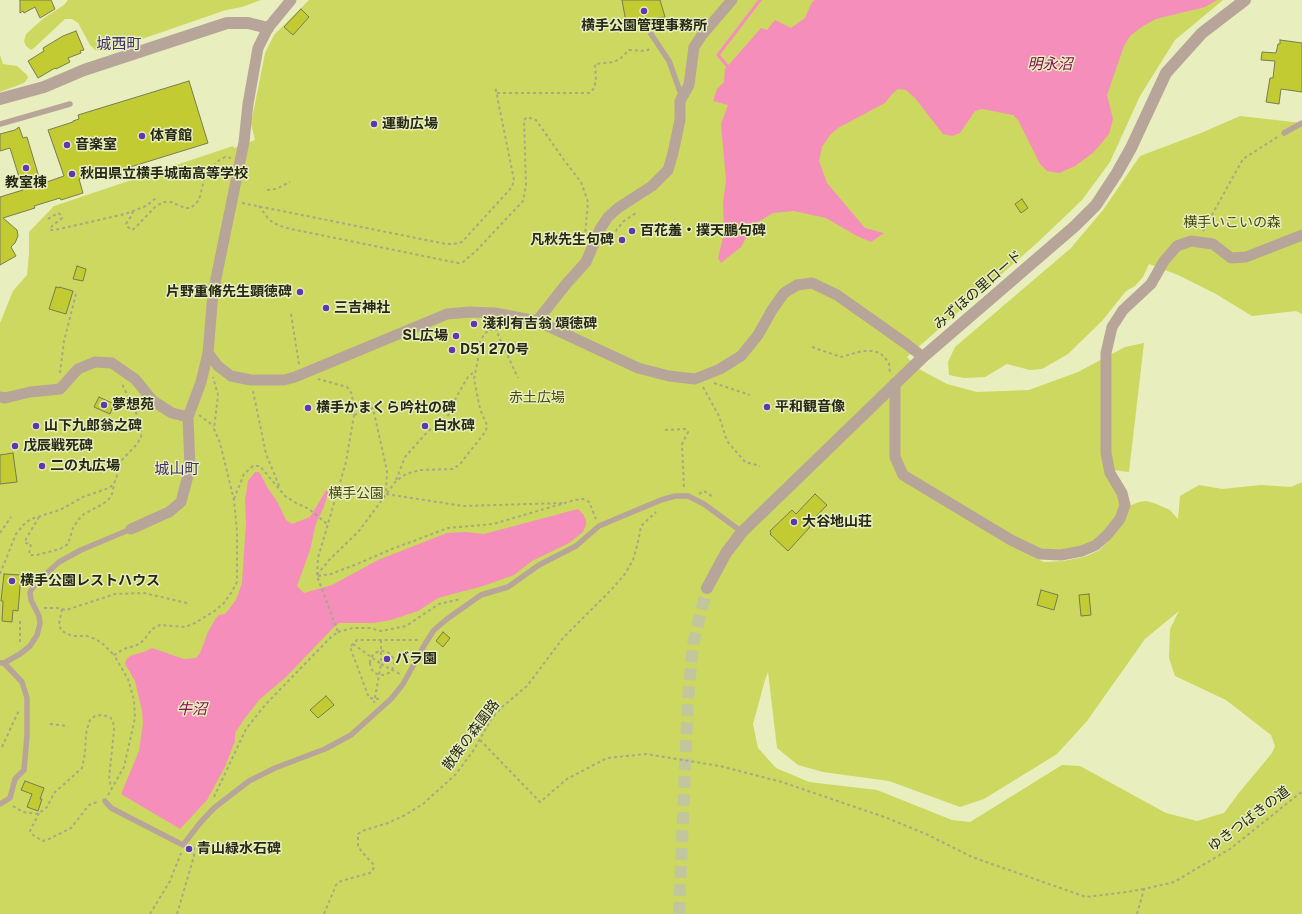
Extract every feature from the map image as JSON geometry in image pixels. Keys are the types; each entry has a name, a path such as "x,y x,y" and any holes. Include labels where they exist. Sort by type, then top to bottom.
{"street":[{"path":"131,529 168,512 181,502 190,468 189,413 201,382 208,353 213,293 233,201 258,48 268,28 291,0"},
{"path":"538,321 567,283 586,262 600,229 608,217 618,208 652,186 668,170 680,120 680,101 689,85 694,47 702,35 732,0"},
{"name":"みずほの里ロード","path":"708,588 726,553 742,532 922,357 1075,226 1096,205 1131,148 1166,73 1202,33 1245,0"},
{"path":"0,99 44,87 84,70 227,23 248,23 268,28"},
{"path":"891,387 895,457 903,475 1011,540 1040,554 1061,555 1082,551 1096,544 1106,535 1120,519 1125,505 1122,493 1110,473 1106,453 1106,353 1112,327 1123,310 1151,284 1164,260 1177,246 1191,241 1213,244 1231,258 1246,257 1302,235"},
{"path":"208,353 218,366 231,376 251,380 284,380 447,314 494,312 538,321 638,368 669,376 695,378 720,369 741,356 758,335 772,310 784,293 796,285 812,283 837,295 905,343 922,357"},
{"path":"0,397 4,398 30,392 60,388 78,369 95,362 112,363 135,379 153,401 172,413 189,413"}],"lane":[{"path":"651,34 668,61 682,98"},
{"path":"0,124 70,104"},
{"path":"1284,133 1302,123"},
{"path":"105,801 111,808 183,845 214,808 249,781 275,768 325,749 352,735 391,699 403,684 434,630 447,619 481,595 508,587 539,564 576,546 599,526 661,500 675,496 688,496 704,504 742,532"},
{"path":"3,803 10,798 16,779 24,770 27,735 26,694 22,682 2,663 20,654 30,646 37,635 40,624 39,616 30,600 30,592 37,582 59,562 81,550 131,529"}],"path":[{"path":"497,93 590,93 594,88 596,80 596,64 614,62 621,58 629,50 646,51 658,44"},
{"path":"233,201 446,244 462,242 512,187 514,180 495,86"},
{"path":"259,206 273,223 286,228 458,263 463,262 476,251 523,201 526,185 524,120 527,117 536,120 581,182 588,202 584,243"},
{"path":"1198,242 1208,220 1243,159 1284,133"},
{"path":"133,211 126,224 132,230 155,207 163,202 171,202 184,208 191,208 199,200 204,180 209,170 218,161 225,157 240,159"},
{"path":"267,190 276,189 290,182"},
{"path":"48,219 58,213 61,215 62,218 52,226 50,230 55,230 133,211 146,206 156,198"},
{"path":"604,244 610,243 617,229 624,221 636,213"},
{"path":"60,388 60,371 63,349 76,294"},
{"path":"291,314 304,373 318,379 347,387 352,394 354,415 346,462 318,558 317,576 338,632"},
{"path":"396,481 406,474 420,470 453,468 460,464 486,431 487,425 480,409 474,379 478,359 478,345 485,333 495,328 518,378"},
{"path":"812,347 840,357 862,351 880,353 889,363 891,387"},
{"path":"39,517 26,539 25,543 31,544 29,554 37,555 68,544 73,528 78,520 84,514 103,504 109,499 112,494 122,460 137,444 141,437 141,423 126,394 114,365"},
{"path":"317,576 329,560 359,531 396,481 405,457 428,431 443,421 451,412 462,387 468,377 476,370"},
{"path":"114,655 124,649 137,645 144,640 152,629 160,625 185,627 195,623 224,603 237,582 237,532 234,500 227,467 214,426 218,395 212,372"},
{"path":"695,378 722,385 750,395"},
{"path":"695,378 704,389 720,416 727,441 745,462 760,466"},
{"path":"251,380 266,454 281,489 285,496 309,509 328,524"},
{"path":"354,415 373,408 387,471 386,494"},
{"path":"189,413 214,426"},
{"path":"664,430 686,429 688,432 682,444 684,496"},
{"path":"234,500 244,474 253,466 260,466 281,489"},
{"path":"0,574 16,534 26,522 60,510 82,497 109,488 114,484"},
{"path":"386,494 463,506 567,503"},
{"path":"317,576 331,574 448,528 493,524 575,500 583,499 589,502 599,526"},
{"name":"散策の森園路","path":"324,914 336,885 341,881 370,873 373,870 374,865 358,846 358,834 362,831 388,823 423,804 464,766 492,718 526,686 563,638 625,574 632,560 638,542 641,526 657,511"},
{"path":"0,533 11,517"},
{"path":"35,607 66,610 76,608 115,594 128,593 144,593 187,603"},
{"path":"214,808 213,800 246,729 265,705 331,637 338,632 353,628 370,628 381,631 406,626 439,604 481,595"},
{"path":"62,609 59,624 61,630 74,636 87,636 96,639 114,655 128,679 134,700 134,718 124,767 112,790 105,801 95,802 90,805 71,828 43,841 33,835 30,831 39,814 47,807 54,793 82,768 85,753 86,734 90,720 95,716 102,715 110,717 113,721 114,730 109,779 112,790"},
{"path":"20,621 20,654"},
{"path":"380,699 369,698 350,647 357,640 427,641"},
{"path":"374,699 381,664 381,640"},
{"path":"414,646 417,640"},
{"path":"353,644 381,664 400,674 397,679"},
{"path":"382,651 386,651 392,656 394,664 392,670 388,674 379,675 373,672 370,660 374,654 382,651"},
{"path":"2,747 26,694"},
{"path":"50,724 68,726"},
{"name":"ゆきつばきの道","path":"480,740 540,802 568,779 607,758 646,754 720,766 782,782 887,818 926,834 972,857 1086,897 1127,892 1174,882 1230,849 1302,792"},
{"path":"3,803 23,812 39,814"},
{"path":"177,914 194,856 194,831"},
{"path":"150,914 170,881 183,845"},
{"path":"1137,914 1144,888"}],"green space":[{"path":"68,0 261,0 242,7 226,10 107,51 95,50 90,45 78,23 72,19 65,19 31,50 26,46 24,41 26,34 44,18 64,5"},
{"name":"横手公園","path":"309,0 1223,0 1175,40 1140,96 1110,162 1082,200 1037,243 907,357 919,369 947,384 977,392 1029,390 1078,372 1125,347 1144,343 1129,472 1104,469 1122,504 1118,518 1095,543 1060,552 1041,551 996,537 1044,562 1063,561 1084,557 1100,550 1110,539 1129,506 1139,502 1146,501 1154,503 1170,510 1178,519 1180,496 1199,485 1222,489 1261,485 1291,487 1302,482 1302,914 0,914 0,323 13,291 27,275 29,232 54,206 255,140 251,124 265,53 274,35","holes":["1179,611 1170,629 1169,658 1175,676 1226,700 1271,735 1275,746 1272,753 1224,813 1197,821 1166,813 1080,766 1062,765 970,822 952,820 877,790 809,782 776,768 758,748 753,724 768,672 777,748 798,765 823,772 889,781 960,807 984,799 1057,754 1087,721 1145,639"]},
{"path":"0,55 3,64 17,66 27,75 28,78 24,83 0,92"},
{"name":"横手いこいの森","path":"1240,116 1302,123 1302,314 1296,311 1252,316 1216,294 1178,275 1149,264 1143,277 1135,286 1126,291 1102,321 1068,354 1042,369 1030,370 1007,364 985,377 964,378 949,375 948,362 955,347 1071,248 1103,210 1140,156 1201,133"}],"water":[{"name":"明永沼","path":"815,0 1217,0 1205,7 1156,19 1143,26 1130,36 1124,46 1107,95 1113,119 1109,134 1094,152 1075,166 1059,173 1047,171 1040,164 1018,120 1013,115 982,109 975,111 960,133 952,136 943,134 915,98 906,90 898,89 885,103 838,128 830,135 822,147 819,161 827,183 865,228 884,233 871,242 857,236 826,218 794,211 773,213 753,225 741,247 721,263 718,258 724,234 723,203 726,180 721,124 728,105 713,101 717,89 724,82 725,69 761,28 767,30 775,20 791,28 805,18 812,2"},
{"name":"牛沼","path":"255,472 259,472 278,503 286,520 292,524 310,517 326,490 329,491 323,509 316,523 310,550 297,586 304,593 332,585 378,560 447,533 465,532 484,534 578,509 586,520 586,525 583,532 569,543 532,561 514,575 483,586 438,598 418,611 391,620 373,623 339,623 285,678 260,699 245,718 235,733 235,741 225,767 207,800 180,829 121,794 139,751 143,723 142,711 135,681 125,664 126,660 130,656 152,648 184,659 196,658 200,653 208,632 216,618 219,615 225,614 236,600 242,583 246,522 245,500 248,481"}],"building":[{"path":"20,0 51,0 55,9 40,18 35,7 24,13 23,11 20,13"},
{"name":"横手公園管理事務所","path":"622,0 660,0 665,17 626,22"},
{"path":"301,9 309,17 293,35 284,27"},
{"path":"76,31 84,50 80,51 81,53 68,58 70,62 56,69 55,68 38,78 28,61 44,51 43,48 63,36"},
{"path":"1280,40 1302,43 1302,92 1281,89 1279,104 1266,102 1270,78 1273,78 1275,61 1261,60 1262,52 1276,53"},
{"name":"体育館","path":"189,81 208,143 98,177 97,174 79,179 83,193 34,206 35,208 3,218 17,230 18,236 15,243 11,247 16,256 0,265 0,197 23,190 10,148 0,151 0,134 15,130 19,127 23,138 27,137 41,184 64,176 48,130 79,119 78,115"},
{"path":"1022,199 1028,208 1021,213 1015,204"},
{"path":"77,266 86,269 83,281 73,279"},
{"path":"56,287 73,291 66,314 49,309"},
{"name":"夢想苑","path":"99,397 114,404 110,414 94,407"},
{"path":"13,453 17,482 0,484 0,455"},
{"name":"大谷地山荘","path":"815,494 827,505 808,525 810,527 788,551 770,534 770,531 792,510 796,514"},
{"path":"4,574 21,575 18,611 13,610 12,622 2,621 3,601 1,601"},
{"path":"1041,590 1058,595 1054,610 1037,605"},
{"path":"1089,594 1091,615 1081,616 1079,595"},
{"path":"443,632 450,638 443,647 436,641"},
{"path":"326,696 334,705 318,718 310,710"},
{"path":"25,781 44,788 38,811 27,807 32,794 21,790"}],"waterway":[{"path":"729,68 718,55 760,0"}],"tunnel":[{"path":"679,914 688,699 693,644 707,588"}],"place":[{"name":"横手公園管理事務所","path":"644,11"},
{"name":"運動広場","path":"374,124"},
{"name":"体育館","path":"142,136"},
{"name":"音楽室","path":"67,145"},
{"name":"教室棟","path":"26,168"},
{"name":"秋田県立横手城南高等学校","path":"72,174"},
{"name":"百花羞・撲天鵬句碑","path":"632,231"},
{"name":"凡秋先生句碑","path":"622,240"},
{"name":"片野重脩先生顕徳碑","path":"300,292"},
{"name":"三吉神社","path":"326,308"},
{"name":"淺利有吉翁 頌徳碑","path":"474,324"},
{"name":"SL広場","path":"456,336"},
{"name":"D51 270号","path":"452,350"},
{"name":"夢想苑","path":"104,405"},
{"name":"平和観音像","path":"767,407"},
{"name":"横手かまくら吟社の碑","path":"308,408"},
{"name":"山下九郎翁之碑","path":"36,426"},
{"name":"白水碑","path":"425,426"},
{"name":"戊辰戦死碑","path":"15,446"},
{"name":"二の丸広場","path":"42,466"},
{"name":"大谷地山荘","path":"794,522"},
{"name":"横手公園レストハウス","path":"12,581"},
{"name":"バラ園","path":"387,659"},
{"name":"青山緑水石碑","path":"189,849"}],"district":[{"name":"城西町","path":"119,44"},
{"name":"城山町","path":"177,469"}],"park label":[{"name":"赤土広場","path":"537,398"}]}
